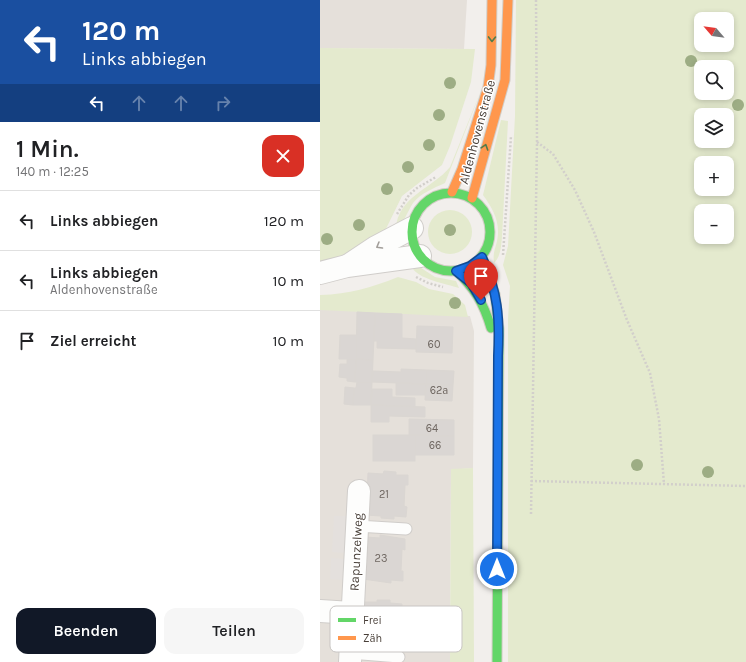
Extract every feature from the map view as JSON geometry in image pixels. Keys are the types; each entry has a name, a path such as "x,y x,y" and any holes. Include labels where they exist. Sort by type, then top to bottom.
{"street":[{"name":"Aldenhovenstraße","path":"452,192 462,169 488,87 492,65 492,0"},
{"name":"Aldenhovenstraße","path":"472,198 477,173 501,98 505,78 508,0"},
{"path":"320,273 347,266 396,248 412,228 418,210 433,197 452,192 472,198 484,210 490,225 490,242 482,257 470,266 456,271 442,270 430,265 420,256 414,243 412,228"},
{"path":"396,248 420,256"},
{"path":"482,257 496,296 500,323 498,356 497,662"},
{"path":"456,271 471,283 486,310 498,356"},
{"name":"Rapunzelweg","path":"352,606 359,491"},
{"path":"320,611 330,612"}],"lane":[{"path":"357,526 406,529"},
{"path":"350,658 399,657"}],"path":[{"path":"531,514 537,142 536,0"},
{"path":"502,257 512,128"},
{"path":"537,142 553,154 575,190 594,232 627,320 650,373 659,419 664,484"},
{"path":"440,173 432,180 417,188 402,204 391,224 396,248 408,272 428,283 450,289"},
{"path":"531,480 746,486"}],"shaded area":[{"path":"320,0 467,0 464,49 320,48"},
{"path":"320,308 470,316 474,331 473,468 451,470 450,606 330,606 330,652 450,652 450,662 320,662"},
{"path":"334,516 347,516 345,553 332,552"},
{"path":"331,558 344,559 343,580 330,579"}],"green space":[{"path":"516,0 746,0 746,662 508,662 508,319 510,286 503,265 508,246 515,116"},
{"path":"320,48 475,49 471,82 450,146 442,165 402,196 381,239 345,256 320,263"},
{"path":"484,83 445,183 428,191 416,199 402,223 396,229 398,218 402,209 417,194 435,181 450,167"},
{"path":"501,120 508,121 502,237 499,254 494,263 494,254 498,238 497,224 494,212 483,195"},
{"path":"450,210 462,214 468,220 472,232 468,244 462,250 450,254 438,250 432,244 428,232 432,220 438,214"},
{"path":"418,266 435,277 456,281 459,288 420,275 412,267"},
{"path":"398,277 416,282 429,289 453,294 465,305 468,317 320,310 320,295 360,290"},
{"path":"473,468 474,662 450,662 450,652 462,652 462,606 450,606 451,469"}],"building":[{"path":"357,312 375,313 373,360 356,359"},
{"path":"375,313 402,314 402,338 416,339 416,349 377,348 377,341 374,341"},
{"path":"417,326 453,327 452,353 416,352"},
{"path":"340,335 356,335 356,359 339,359"},
{"path":"347,359 356,359 355,382 347,381 347,378 339,377 340,364 347,364"},
{"path":"356,359 373,360 372,382 355,382"},
{"path":"401,369 426,370 426,384 372,382 373,371 401,372"},
{"path":"426,370 454,371 453,385 426,384"},
{"path":"357,382 372,382 371,405 353,405 354,388 356,388"},
{"path":"396,383 426,384 425,395 396,395"},
{"path":"426,384 453,385 452,401 425,400"},
{"path":"345,387 354,388 353,405 344,404"},
{"path":"372,389 392,389 392,397 415,398 415,407 371,405"},
{"path":"371,405 425,407 425,417 389,416 389,422 371,422"},
{"path":"409,419 454,420 454,436 409,435"},
{"path":"373,435 415,435 415,461 373,461"},
{"path":"415,435 454,436 454,455 415,455"},
{"path":"384,471 396,472 396,475 408,475 408,485 405,485 404,506 407,507 406,517 394,516 394,519 366,515 368,473 383,474"},
{"path":"380,535 405,539 405,550 402,549 401,571 403,571 403,581 391,580 391,583 363,579 365,537 380,538"},
{"path":"377,600 390,600 390,603 402,604 402,606 362,606 362,602 377,602"}],"traffic: fast":[{"path":"451,193 466,196 473,200 483,210 487,217 490,232 487,247 483,254 473,264 466,268 451,271 436,268 429,264 419,254 415,247 412,232 415,217 419,210 429,200 436,196 451,193"},
{"path":"482,257 495,294 499,329 497,662"},
{"path":"456,271 478,296 491,328"}],"traffic: slow":[{"path":"452,192 462,169 488,87 491,65 492,0"},
{"path":"472,198 505,80 508,0"}],"route":[{"path":"481,300 471,283 456,271 470,266 482,257 489,272 496,296 500,323 498,356 497,569"}]}
